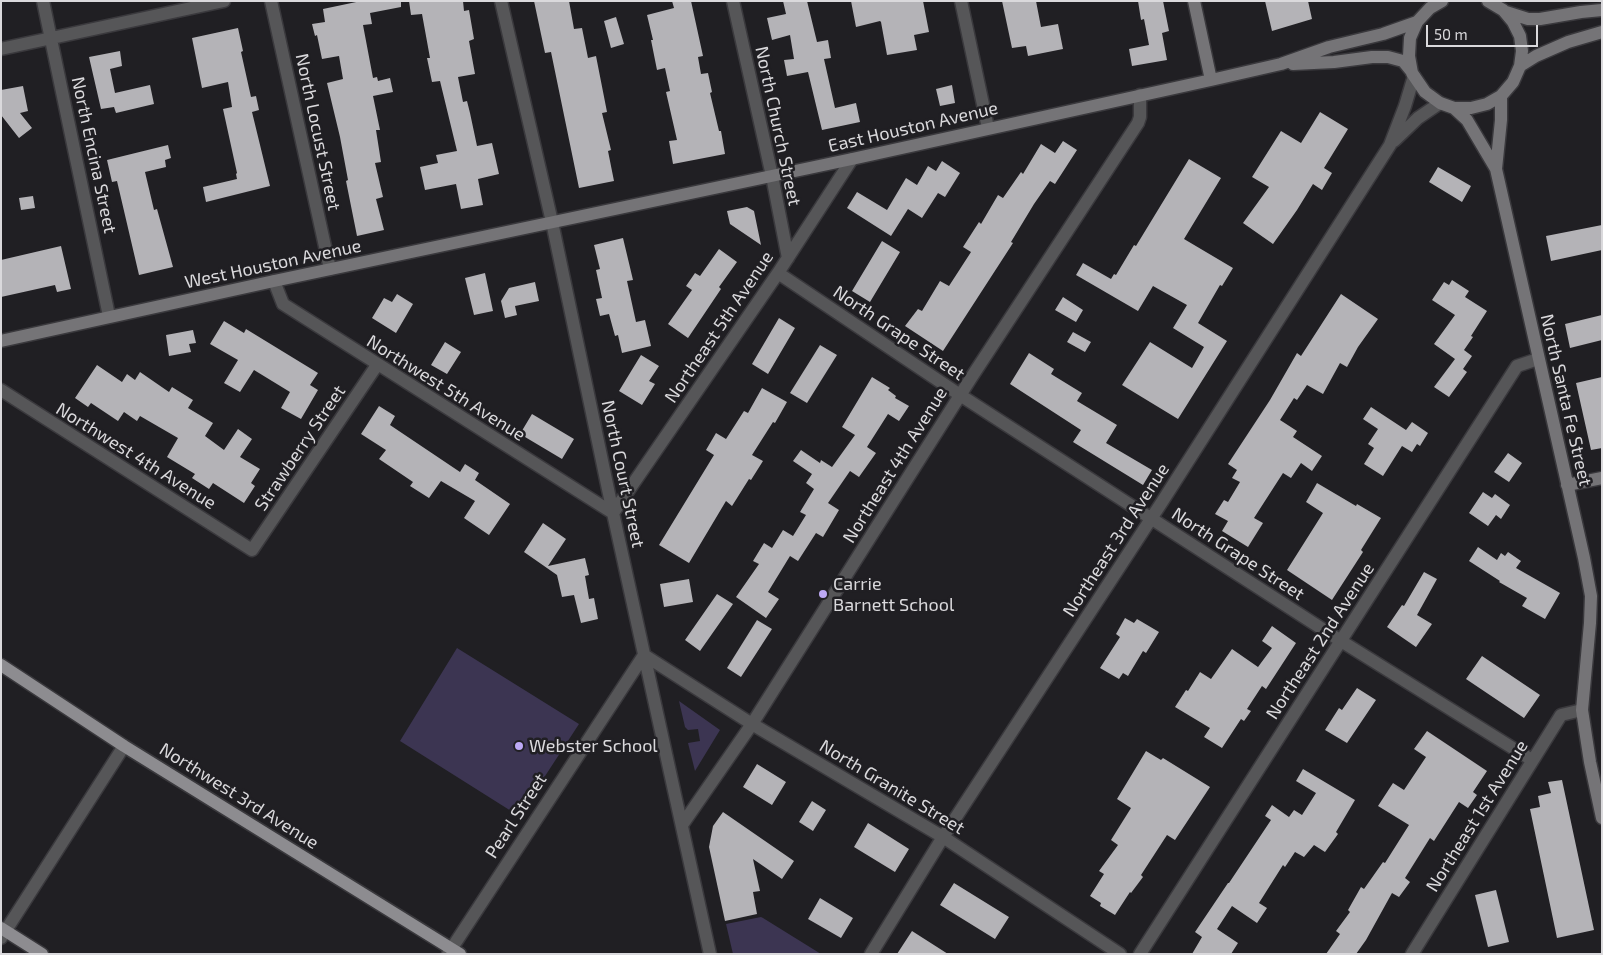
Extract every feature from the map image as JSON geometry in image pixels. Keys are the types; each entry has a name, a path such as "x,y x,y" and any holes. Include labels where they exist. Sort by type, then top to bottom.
{"main road":[{"path":"1194,1 1211,80"},
{"path":"1413,74 1409,56 1410,38 1417,22 1430,8 1442,1"},
{"path":"1488,1 1516,16 1528,19 1602,10"},
{"path":"1440,103 1454,108 1471,108 1487,104 1501,96 1513,82 1520,66 1522,51 1520,36 1504,10"},
{"name":"East Houston Avenue","path":"552,222 852,159 1281,64 1329,47 1384,34 1417,22"},
{"path":"1520,66 1536,56 1559,46 1602,32"},
{"name":"East Houston Avenue","path":"1281,64 1388,57 1403,61 1425,92 1440,103"},
{"name":"North Santa Fe Street","path":"1496,169 1501,120 1501,96"},
{"name":"North Santa Fe Street","path":"1454,108 1467,120 1496,169 1584,558 1590,596 1590,623 1582,710 1590,762 1602,818"},
{"name":"West Houston Avenue","path":"1,341 109,316 552,222"},
{"path":"1567,485 1602,478"},
{"name":"Northwest 3rd Avenue","path":"1,665 124,746 453,952"},
{"path":"3,932 42,954"}],"street":[{"name":"North Encina Street","path":"43,1 109,316"},
{"path":"1,49 224,1"},
{"name":"North Locust Street","path":"271,1 330,269"},
{"name":"North Court Street","path":"501,1 552,222 613,514 710,954"},
{"name":"North Church Street","path":"733,1 772,176 788,258"},
{"path":"961,1 988,128"},
{"name":"Northeast 3rd Avenue","path":"871,954 943,837 1151,519 1390,145 1405,106 1413,74"},
{"name":"Northeast 4th Avenue","path":"682,825 752,724 960,396 1138,123 1140,95"},
{"name":"Northeast 3rd Avenue","path":"1390,145 1418,118 1440,103"},
{"name":"Northeast 5th Avenue","path":"613,514 778,274 852,159"},
{"name":"North Grape Street","path":"778,274 960,396 1532,760"},
{"name":"Northwest 5th Avenue","path":"274,281 283,304 613,514"},
{"name":"Northeast 2nd Avenue","path":"1140,954 1517,366 1538,359"},
{"name":"Strawberry Street","path":"252,550 377,365"},
{"name":"Northwest 4th Avenue","path":"1,390 252,550"},
{"name":"North Granite Street","path":"644,655 752,724 943,837 1120,954"},
{"name":"Pearl Street","path":"453,952 644,655"},
{"name":"Northeast 1st Avenue","path":"1412,954 1561,715 1582,710"},
{"path":"3,932 124,746"}],"shaded area":[{"path":"457,648 579,724 519,816 400,741"},
{"path":"679,701 720,730 695,771 688,743 700,741 698,729 688,730 685,727"},
{"path":"761,917 821,954 733,954 726,924"}],"building":[{"path":"361,1 401,1 401,7 370,13 372,24 363,25 373,78 377,77 378,81 390,78 393,92 373,96 380,130 376,130 381,162 375,163 383,197 376,199 384,230 357,236 346,181 348,180 340,137 327,83 343,79 339,56 322,59 317,35 315,36 312,24 325,22 323,9"},
{"path":"409,1 463,1 464,11 469,10 474,39 469,41 475,74 458,77 463,102 467,101 477,146 492,143 499,174 478,179 483,205 461,209 456,184 425,190 420,167 438,163 436,155 457,151 440,81 432,82 427,58 430,58 422,14 411,15"},
{"path":"534,1 569,1 574,29 582,28 588,58 596,56 607,112 602,113 611,150 608,151 614,181 579,188 551,52 545,53"},
{"path":"672,1 691,1 703,56 698,57 701,74 708,73 712,92 710,93 719,131 721,131 725,154 673,164 669,141 677,140 666,92 670,91 665,68 657,70 647,15 674,8"},
{"path":"783,1 807,1 817,42 828,40 831,58 824,59 835,108 856,103 860,122 822,130 808,72 787,76 784,60 794,59 790,35 772,40 767,18 786,14"},
{"path":"851,1 923,1 929,32 914,35 917,50 887,55 881,22 856,27"},
{"path":"1002,1 1036,1 1041,27 1058,24 1063,49 1028,56 1026,46 1012,48"},
{"path":"1138,1 1163,1 1169,31 1162,33 1167,60 1132,66 1129,49 1149,45 1144,19 1141,20"},
{"path":"1265,1 1308,1 1312,19 1272,31"},
{"path":"616,17 624,44 611,48 604,21"},
{"path":"238,28 251,97 256,96 259,110 252,112 270,186 206,202 203,187 237,179 223,109 232,107 228,82 202,88 192,38"},
{"path":"120,51 122,66 110,69 115,93 150,85 154,104 116,113 114,107 101,109 89,57"},
{"path":"952,85 955,103 940,106 936,89"},
{"path":"23,86 28,111 20,113 32,128 19,138 1,115 1,90"},
{"path":"1320,112 1348,129 1324,168 1332,173 1322,190 1313,184 1273,244 1243,223 1269,187 1252,177 1281,131 1301,143"},
{"path":"1063,141 1077,150 1055,184 1050,181 1034,204 1011,242 1013,243 943,351 905,326 918,309 922,311 940,281 949,286 971,252 963,247 979,222 981,224 998,195 1003,198 1021,172 1023,174 1041,144 1055,153"},
{"path":"168,145 171,158 165,160 166,167 145,172 154,210 157,209 173,267 139,275 117,181 112,182 107,160"},
{"path":"1189,159 1221,178 1184,239 1233,268 1222,286 1220,285 1198,323 1227,341 1178,419 1122,385 1150,342 1192,368 1204,347 1173,328 1187,305 1153,286 1138,311 1076,275 1083,263 1111,279 1114,274 1116,275"},
{"path":"942,161 960,173 945,197 938,193 922,218 908,209 891,236 847,208 857,192 887,210 906,178 917,185 928,166 936,171"},
{"path":"1438,167 1471,186 1462,202 1429,182"},
{"path":"33,196 35,208 21,210 19,198"},
{"path":"747,207 754,211 761,245 730,224 727,211"},
{"path":"1602,225 1602,250 1551,261 1546,236"},
{"path":"623,238 633,280 627,281 636,322 645,320 651,346 622,353 618,335 615,336 609,314 600,316 596,299 602,298 596,270 600,269 594,245"},
{"path":"882,241 900,252 870,302 852,291"},
{"path":"61,246 71,289 57,292 55,285 1,297 1,260"},
{"path":"719,249 737,262 719,287 721,289 688,338 668,324 692,290 686,286 695,273 700,276"},
{"path":"485,273 493,311 474,315 465,278"},
{"path":"1452,280 1469,291 1465,297 1487,311 1464,350 1472,356 1463,369 1467,372 1449,397 1434,387 1455,359 1434,344 1455,315 1432,300 1444,282 1449,285"},
{"path":"535,282 539,301 515,306 517,315 505,318 501,301 509,288"},
{"path":"397,294 413,304 396,333 372,318 384,298 392,302"},
{"path":"1341,294 1378,319 1358,347 1347,367 1340,363 1323,394 1307,385 1297,400 1294,398 1280,420 1297,431 1293,437 1322,456 1312,471 1301,463 1291,478 1283,473 1254,518 1263,523 1248,547 1222,531 1228,521 1215,514 1224,500 1228,502 1240,482 1232,478 1237,470 1228,464 1270,400 1297,353 1301,356"},
{"path":"1063,297 1083,310 1076,322 1055,310"},
{"path":"1602,315 1602,340 1570,348 1565,324"},
{"path":"779,318 795,328 768,374 752,364"},
{"path":"224,321 244,333 246,329 318,373 310,385 318,390 301,419 281,408 290,392 254,370 240,392 224,383 238,360 210,344"},
{"path":"193,330 196,343 189,344 191,352 169,356 166,335"},
{"path":"1073,332 1091,342 1085,352 1067,342"},
{"path":"445,342 461,352 447,374 431,365"},
{"path":"820,345 837,355 807,403 790,393"},
{"path":"1029,353 1054,369 1051,374 1082,393 1077,401 1117,425 1106,443 1152,470 1143,485 1073,442 1081,430 1010,384"},
{"path":"641,355 659,366 649,381 655,384 642,405 619,391"},
{"path":"97,365 122,382 127,374 135,380 140,372 169,392 172,387 193,400 188,408 213,423 205,436 224,450 238,429 252,439 240,457 260,469 251,483 255,486 244,503 213,483 209,489 192,478 195,474 167,457 178,438 140,416 137,421 124,412 118,421 91,403 88,407 75,398"},
{"path":"872,377 890,388 888,390 896,396 895,398 909,406 899,421 888,414 867,447 876,453 859,477 850,471 828,503 839,510 823,537 816,533 798,561 790,556 768,592 779,599 766,618 736,597 759,564 753,561 764,543 772,548 783,530 793,536 806,515 800,512 814,489 806,483 812,474 793,461 801,450 820,463 821,460 832,467 855,435 842,427"},
{"path":"1602,377 1602,448 1591,450 1576,383"},
{"path":"762,388 787,402 775,423 773,422 752,455 763,461 732,506 726,501 689,563 659,545 714,455 706,450 716,433 726,439 744,411 748,413"},
{"path":"379,406 395,416 390,425 460,472 465,464 479,473 475,480 510,504 489,535 464,518 475,501 441,481 429,498 410,486 413,482 379,459 386,450 361,434"},
{"path":"1371,407 1406,430 1412,422 1428,433 1420,446 1417,444 1412,452 1402,446 1383,476 1364,464 1374,448 1368,444 1378,429 1363,419"},
{"path":"532,414 574,439 562,459 520,434"},
{"path":"1508,453 1522,463 1509,482 1494,472"},
{"path":"1317,483 1381,518 1361,550 1363,552 1332,600 1287,570 1323,513 1306,502"},
{"path":"1483,492 1492,498 1495,494 1510,505 1501,519 1496,515 1488,526 1469,513"},
{"path":"543,523 566,539 548,566 585,558 589,575 585,576 589,599 594,598 598,619 581,623 574,595 562,597 557,575 524,552"},
{"path":"1478,547 1497,560 1501,553 1505,556 1508,552 1521,561 1516,568 1560,593 1545,619 1522,606 1527,598 1499,582 1469,561"},
{"path":"1424,572 1437,579 1417,615 1432,624 1416,647 1387,627 1402,605 1404,606"},
{"path":"689,579 693,602 664,607 660,584"},
{"path":"717,594 733,604 700,651 685,640"},
{"path":"1125,618 1134,623 1137,619 1159,632 1146,653 1143,651 1128,676 1123,673 1119,679 1100,668 1120,637 1116,634"},
{"path":"757,620 772,629 741,677 727,668"},
{"path":"1272,626 1296,643 1266,689 1262,686 1247,709 1251,711 1244,721 1241,719 1222,748 1204,737 1210,728 1175,707 1200,672 1211,679 1232,649 1258,667 1272,648 1262,641"},
{"path":"1482,656 1540,695 1524,718 1466,679"},
{"path":"1357,688 1376,700 1347,743 1325,730 1339,708 1342,710"},
{"path":"1427,731 1487,771 1473,792 1477,795 1468,808 1459,802 1434,841 1430,838 1405,878 1410,882 1399,897 1392,893 1356,954 1326,954 1340,934 1336,931 1350,912 1348,910 1361,887 1364,889 1383,862 1385,863 1409,825 1378,806 1393,783 1404,790 1426,757 1414,749"},
{"path":"1146,751 1161,760 1163,758 1210,787 1175,840 1167,835 1141,875 1143,877 1130,892 1115,915 1100,906 1101,903 1090,896 1104,874 1099,871 1118,845 1111,840 1131,808 1117,799"},
{"path":"757,764 786,782 772,805 743,787"},
{"path":"1303,769 1355,800 1336,832 1338,834 1325,852 1314,845 1304,857 1295,852 1285,867 1283,865 1259,903 1267,908 1257,923 1232,906 1217,929 1238,943 1231,954 1192,954 1202,937 1195,932 1271,820 1265,816 1272,805 1289,817 1294,810 1302,815 1316,793 1296,781"},
{"path":"1562,780 1594,930 1557,938 1530,809 1540,807 1538,796 1551,793 1548,782"},
{"path":"812,801 826,810 813,831 799,822"},
{"path":"723,812 794,861 782,879 753,859 760,891 753,892 757,914 725,921 709,847 713,826"},
{"path":"868,823 909,849 895,872 854,847"},
{"path":"954,883 1009,917 995,939 940,905"},
{"path":"1496,890 1509,942 1488,947 1475,895"},
{"path":"820,898 853,918 841,938 808,919"},
{"path":"912,931 948,954 897,954"}],"place":[{"name":"Carrie Barnett School","path":"823,594"},
{"name":"Webster School","path":"519,746"}]}
